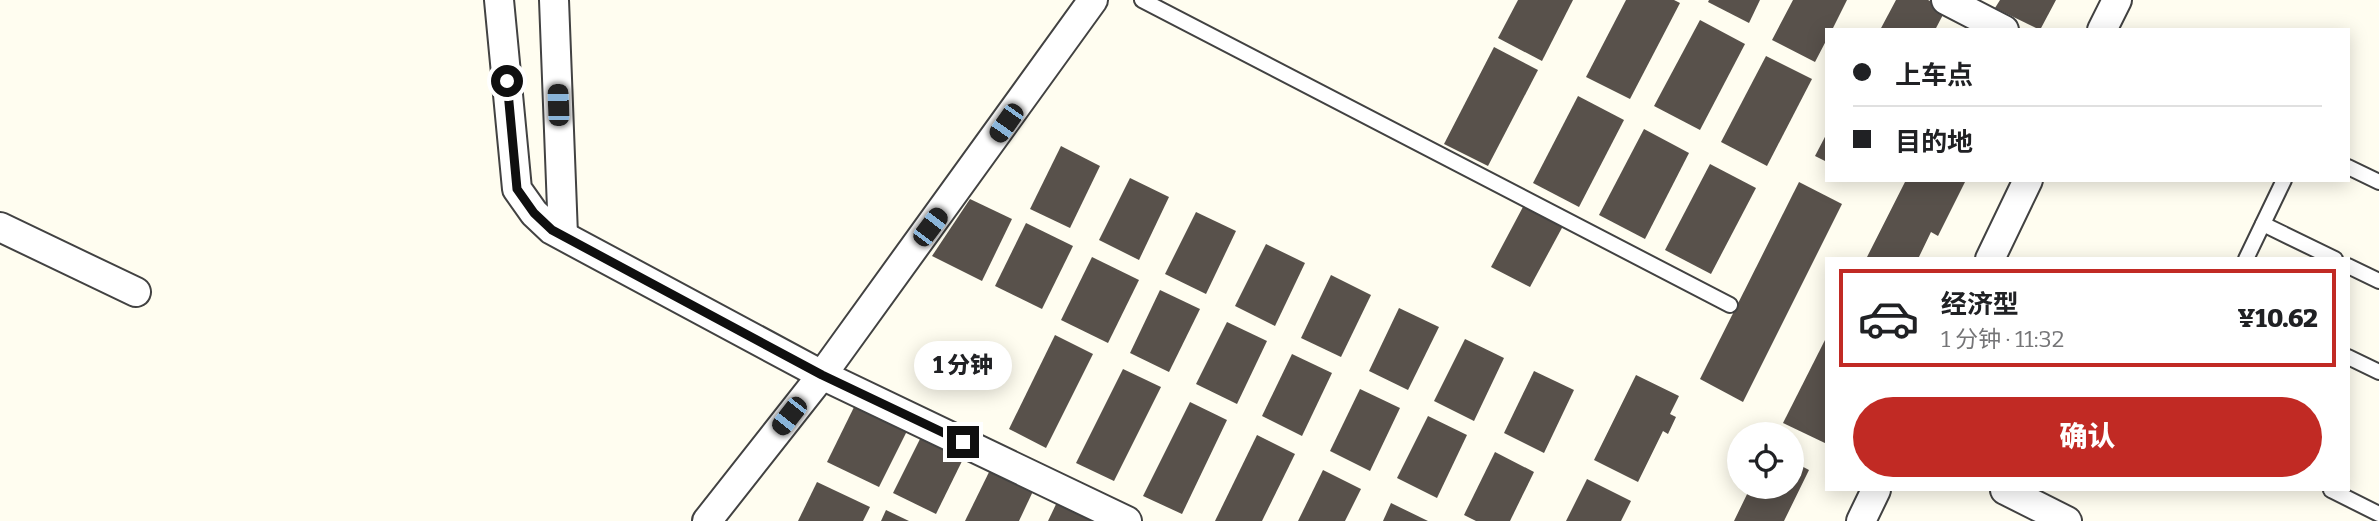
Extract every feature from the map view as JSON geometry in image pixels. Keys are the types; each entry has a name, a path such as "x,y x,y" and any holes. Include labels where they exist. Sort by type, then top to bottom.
{"street":[{"path":"499,0 517,189 534,213 563,235 822,375 1127,521"},
{"path":"554,0 563,235"},
{"path":"707,521 822,375 1093,0"},
{"path":"1946,0 2000,28"},
{"path":"2103,28 2117,0"},
{"path":"1991,257 2027,182"},
{"path":"0,227 136,292"},
{"path":"1861,521 1876,491"},
{"path":"2008,491 2067,521"}],"lane":[{"path":"1142,0 1730,305"},
{"path":"2350,168 2379,182"},
{"path":"2247,257 2283,182"},
{"path":"2263,224 2331,257"},
{"path":"2350,267 2379,281"},
{"path":"2350,358 2379,372"},
{"path":"2332,491 2379,514"}],"building":[{"path":"1518,0 1573,0 1542,61 1498,38"},
{"path":"1626,0 1674,0 1680,3 1630,99 1586,77"},
{"path":"1760,0 1749,23 1708,2"},
{"path":"1793,0 1847,0 1833,28 1825,28 1825,43 1815,62 1772,40"},
{"path":"1896,0 1928,0 1946,9 1936,28 1881,28"},
{"path":"2000,0 2056,0 2041,28 1995,8"},
{"path":"1700,20 1745,44 1700,130 1654,106"},
{"path":"1494,47 1538,70 1488,166 1444,144"},
{"path":"1766,56 1812,79 1767,166 1721,142"},
{"path":"1578,96 1624,120 1579,207 1533,183"},
{"path":"1644,129 1689,153 1645,239 1599,215"},
{"path":"1825,137 1825,161 1815,156"},
{"path":"1061,146 1100,166 1070,228 1030,209"},
{"path":"1710,164 1756,188 1711,274 1665,250"},
{"path":"1130,178 1169,197 1139,260 1099,240"},
{"path":"1799,182 1842,204 1743,402 1700,379"},
{"path":"1905,182 1965,182 1938,236 1931,232 1919,257 1867,257"},
{"path":"970,199 1012,219 982,281 932,256"},
{"path":"1524,205 1563,226 1530,287 1491,267"},
{"path":"1196,212 1236,231 1206,294 1165,274"},
{"path":"1026,223 1073,246 1042,309 995,286"},
{"path":"1266,244 1305,263 1275,326 1235,306"},
{"path":"1092,257 1139,280 1108,343 1061,320"},
{"path":"1331,275 1371,295 1341,357 1301,338"},
{"path":"1160,290 1200,309 1169,372 1130,353"},
{"path":"1399,308 1439,327 1408,390 1369,371"},
{"path":"1227,322 1267,341 1237,404 1196,384"},
{"path":"1055,335 1093,354 1046,448 1009,429"},
{"path":"1465,339 1504,358 1474,421 1434,401"},
{"path":"1825,340 1825,443 1804,433 1804,422 1784,422"},
{"path":"1292,354 1332,373 1302,436 1262,416"},
{"path":"1123,369 1161,387 1114,481 1076,463"},
{"path":"1534,371 1574,390 1544,453 1504,433"},
{"path":"1636,375 1679,396 1670,414 1676,417 1668,434 1663,431 1638,482 1594,460"},
{"path":"1360,389 1400,408 1370,471 1330,451"},
{"path":"858,399 910,425 879,487 827,462"},
{"path":"1190,402 1227,420 1182,514 1143,496"},
{"path":"1428,416 1467,435 1437,498 1397,478"},
{"path":"924,431 967,451 936,514 893,493"},
{"path":"1257,435 1295,454 1262,521 1215,521"},
{"path":"1495,452 1534,472 1510,521 1476,521 1464,515"},
{"path":"992,466 1035,487 1019,521 965,521"},
{"path":"1804,467 1809,470 1804,480"},
{"path":"1323,470 1361,489 1345,521 1298,521"},
{"path":"1587,479 1631,501 1621,521 1566,521"},
{"path":"817,482 870,507 863,521 798,521"},
{"path":"1059,498 1101,521 1048,521"},
{"path":"1745,499 1795,499 1784,521 1734,521"},
{"path":"1391,503 1428,521 1383,521"},
{"path":"886,510 909,521 881,521"}],"route":[{"path":"507,81 517,189 534,213 552,230 822,375 963,442"}]}
